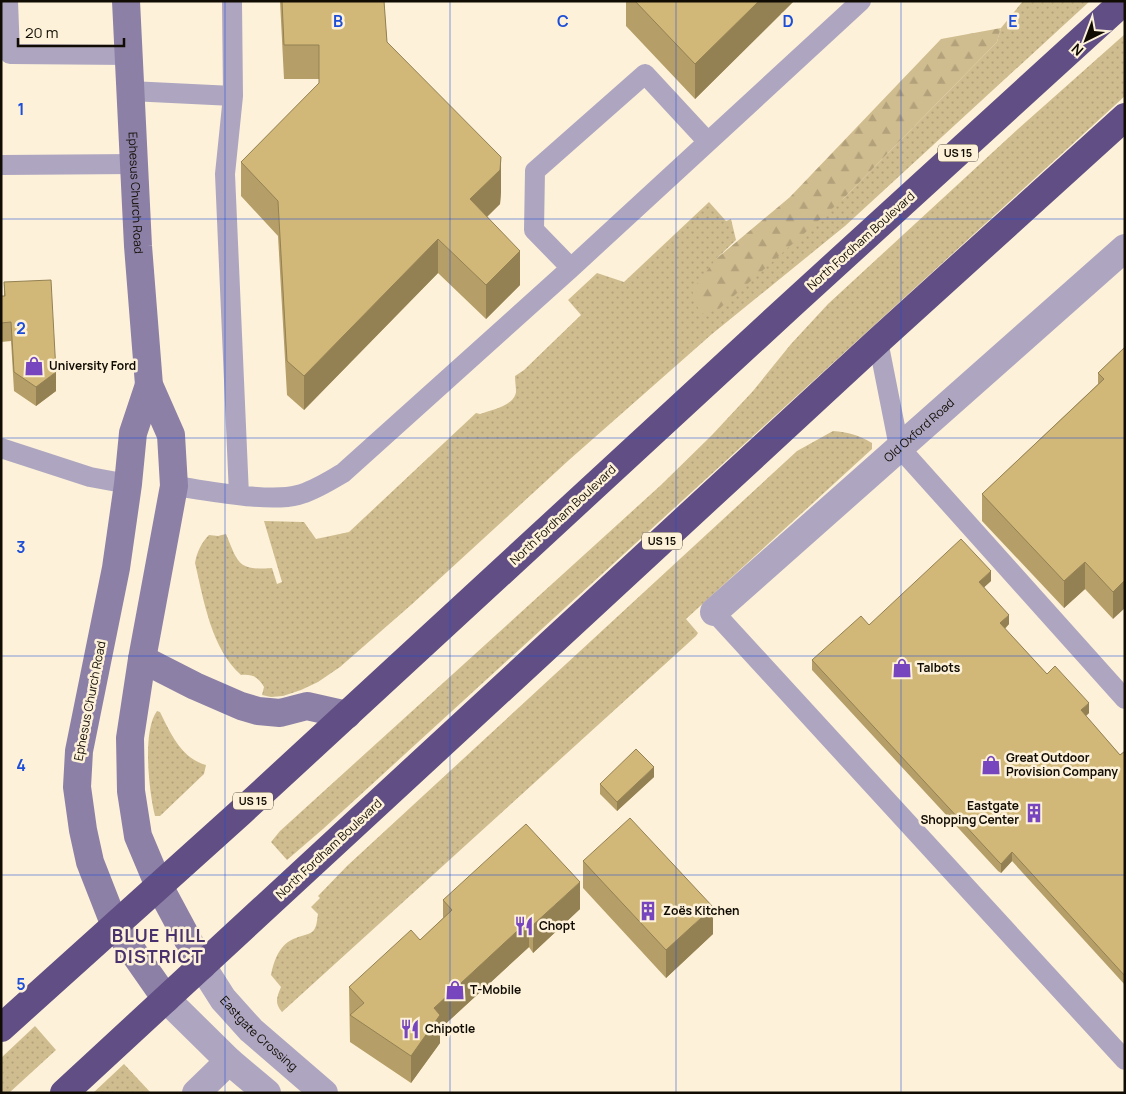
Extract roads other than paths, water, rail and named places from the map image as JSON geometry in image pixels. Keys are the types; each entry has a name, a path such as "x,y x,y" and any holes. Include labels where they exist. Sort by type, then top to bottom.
{"highway":[{"name":"North Fordham Boulevard","path":"1,1028 347,715 784,311 1124,1"},
{"name":"North Fordham Boulevard","path":"64,1093 878,341 1125,118"}],"street":[{"name":"Ephesus Church Road","path":"126,1 138,246 149,385 171,435 174,486 142,659 130,738 132,790 138,836 159,886 202,966"},
{"name":"Old Oxford Road","path":"714,612 1125,248"},
{"name":"Ephesus Church Road","path":"149,385 133,433 116,568 79,751 77,787 90,862 115,926 166,999"},
{"path":"142,659 195,686 241,706 258,711 280,712 307,706 347,715"},
{"name":"Eastgate Crossing","path":"202,966 223,999 251,1030 324,1093"},
{"path":"166,999 229,1061 267,1093"},
{"path":"196,1093 229,1061"}],"lane":[{"path":"8,1 10,54 128,55"},
{"path":"232,1 233,96 225,174 239,495"},
{"path":"174,486 239,495 277,497 297,495 343,473 571,268 861,1"},
{"path":"571,268 534,230 535,171 645,74 708,142"},
{"path":"130,91 233,96"},
{"path":"1,165 135,164"},
{"path":"878,341 899,447 1125,699"},
{"path":"1,448 90,477 128,484"},
{"path":"714,612 1125,1060"}],"place":[{"name":"University Ford","path":"34,366"},
{"name":"Talbots","path":"902,668"},
{"name":"Great Outdoor Provision Company","path":"991,765"},
{"name":"Eastgate Shopping Center","path":"1034,813"},
{"name":"Zoës Kitchen","path":"648,911"},
{"name":"Chopt","path":"524,926"},
{"name":"T-Mobile","path":"455,990"},
{"name":"Chipotle","path":"410,1029"}],"district":[{"name":"BLUE HILL DISTRICT","path":"159,946"}]}
